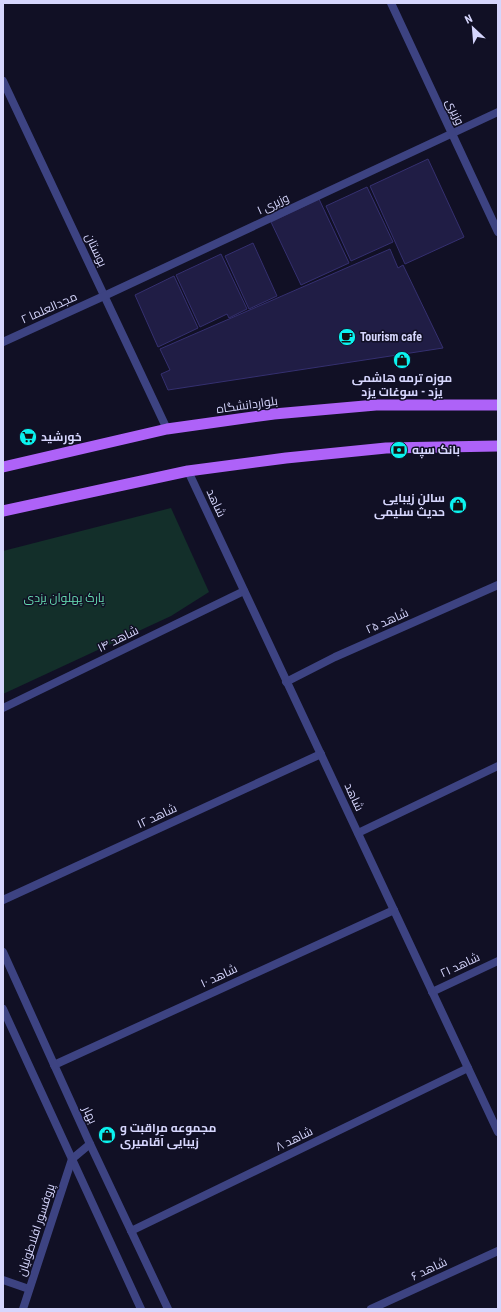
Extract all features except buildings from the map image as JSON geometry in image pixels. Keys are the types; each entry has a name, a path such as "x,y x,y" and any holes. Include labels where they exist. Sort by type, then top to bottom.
{"main road":[{"name":"بلواردانشگاه","path":"3,467 167,429 274,414 376,405 498,405"},
{"path":"3,511 188,471 286,458 386,448 498,446"}],"street":[{"name":"وزیری","path":"391,3 498,232"},
{"name":"بوستان","path":"3,81 167,429"},
{"name":"وزیری ۱","path":"104,296 498,112"},
{"name":"مجدالعلما ۲","path":"3,342 104,296"},
{"name":"شاهد","path":"188,471 498,1132"},
{"name":"شاهد ۲۵","path":"286,682 335,657 498,585"},
{"name":"شاهد ۱۴","path":"3,708 244,591"},
{"name":"شاهد ۱۲","path":"3,900 321,754"},
{"path":"358,833 498,766"},
{"name":"شاهد ۱۰","path":"54,1065 394,910"},
{"name":"بهار","path":"3,952 90,1144 168,1309"},
{"name":"شاهد ۲۱","path":"432,992 498,960"},
{"path":"3,1009 141,1309"},
{"name":"شاهد ۸","path":"131,1231 468,1068"},
{"path":"72,1159 90,1144"},
{"name":"پروفسور افلاطونیان","path":"23,1309 72,1159"},
{"name":"شاهد ۶","path":"371,1309 498,1251"},
{"path":"3,1280 29,1289"}],"green space":[{"name":"پارک پهلوان یزدی","path":"171,508 209,592 171,616 3,694 3,551"}],"place":[{"name":"Tourism cafe","path":"347,337"},
{"name":"موزه ترمه هاشمی یزد - سوغات یزد","path":"402,360"},
{"name":"خورشید","path":"28,437"},
{"name":"بانک سپه","path":"399,450"},
{"name":"سالن زیبایی حدیث سلیمی","path":"458,505"},
{"name":"مجموعه مراقبت و زیبایی آقامیری","path":"107,1135"}]}
